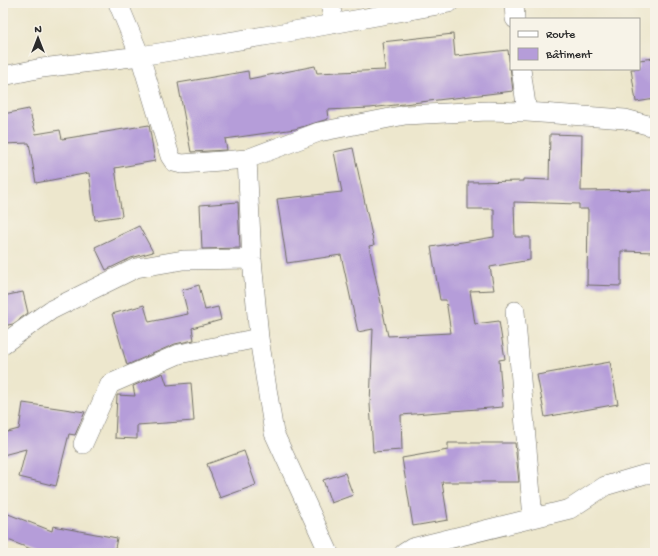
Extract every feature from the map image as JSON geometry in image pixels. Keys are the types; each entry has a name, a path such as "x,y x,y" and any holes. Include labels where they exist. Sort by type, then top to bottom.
{"street":[{"path":"118,3 140,56 170,156 174,162 182,164 247,159 319,132 405,115 488,111 527,112 625,119 655,127"},
{"path":"330,3 334,24"},
{"path":"3,76 42,68 140,56 334,24 449,3"},
{"path":"514,3 515,18"},
{"path":"521,70 527,112"},
{"path":"247,159 252,259 259,338 274,432 329,553"},
{"path":"3,344 51,310 136,268 183,260 252,259"},
{"path":"515,311 533,518"},
{"path":"83,444 110,384 179,354 259,338"},
{"path":"404,553 412,548 570,509 605,486 646,474 655,474"}],"building":[{"path":"453,34 455,56 508,50 513,91 370,108 327,110 328,119 295,129 225,139 227,150 191,152 178,83 248,71 249,79 315,66 317,73 385,70 382,42"},
{"path":"655,58 655,99 636,102 631,70 640,70 640,60"},
{"path":"29,109 36,134 60,130 62,139 149,125 155,161 115,168 122,216 95,220 89,173 36,183 29,143 3,144 3,114"},
{"path":"550,134 582,135 581,191 655,190 655,252 621,251 621,286 587,285 588,209 579,209 579,204 514,202 515,237 530,237 530,260 490,267 494,290 470,291 475,324 499,321 505,359 499,360 503,407 401,415 402,450 373,452 370,404 373,329 358,332 341,255 287,263 277,199 342,192 334,152 353,148 374,245 369,246 388,336 451,333 446,300 440,300 431,247 494,237 494,209 468,209 468,182 523,181 523,179 549,180"},
{"path":"238,202 240,248 202,249 200,205"},
{"path":"139,226 153,252 131,258 106,270 95,247"},
{"path":"199,285 205,310 218,307 221,320 192,328 194,340 175,344 127,365 112,314 144,305 149,322 188,314 182,290"},
{"path":"23,292 28,313 13,324 3,326 3,296"},
{"path":"610,362 618,404 545,417 537,375"},
{"path":"163,373 167,385 191,383 194,421 137,425 137,439 115,438 117,395 135,396 133,386"},
{"path":"23,403 85,412 75,435 69,434 56,486 19,477 26,449 3,455 3,433 19,429"},
{"path":"448,443 515,443 519,482 442,482 448,520 413,526 402,458 448,450"},
{"path":"244,451 256,485 220,498 207,464"},
{"path":"345,473 353,495 331,503 323,480"},
{"path":"3,512 52,531 53,526 117,538 114,553 41,553 3,538"}]}
